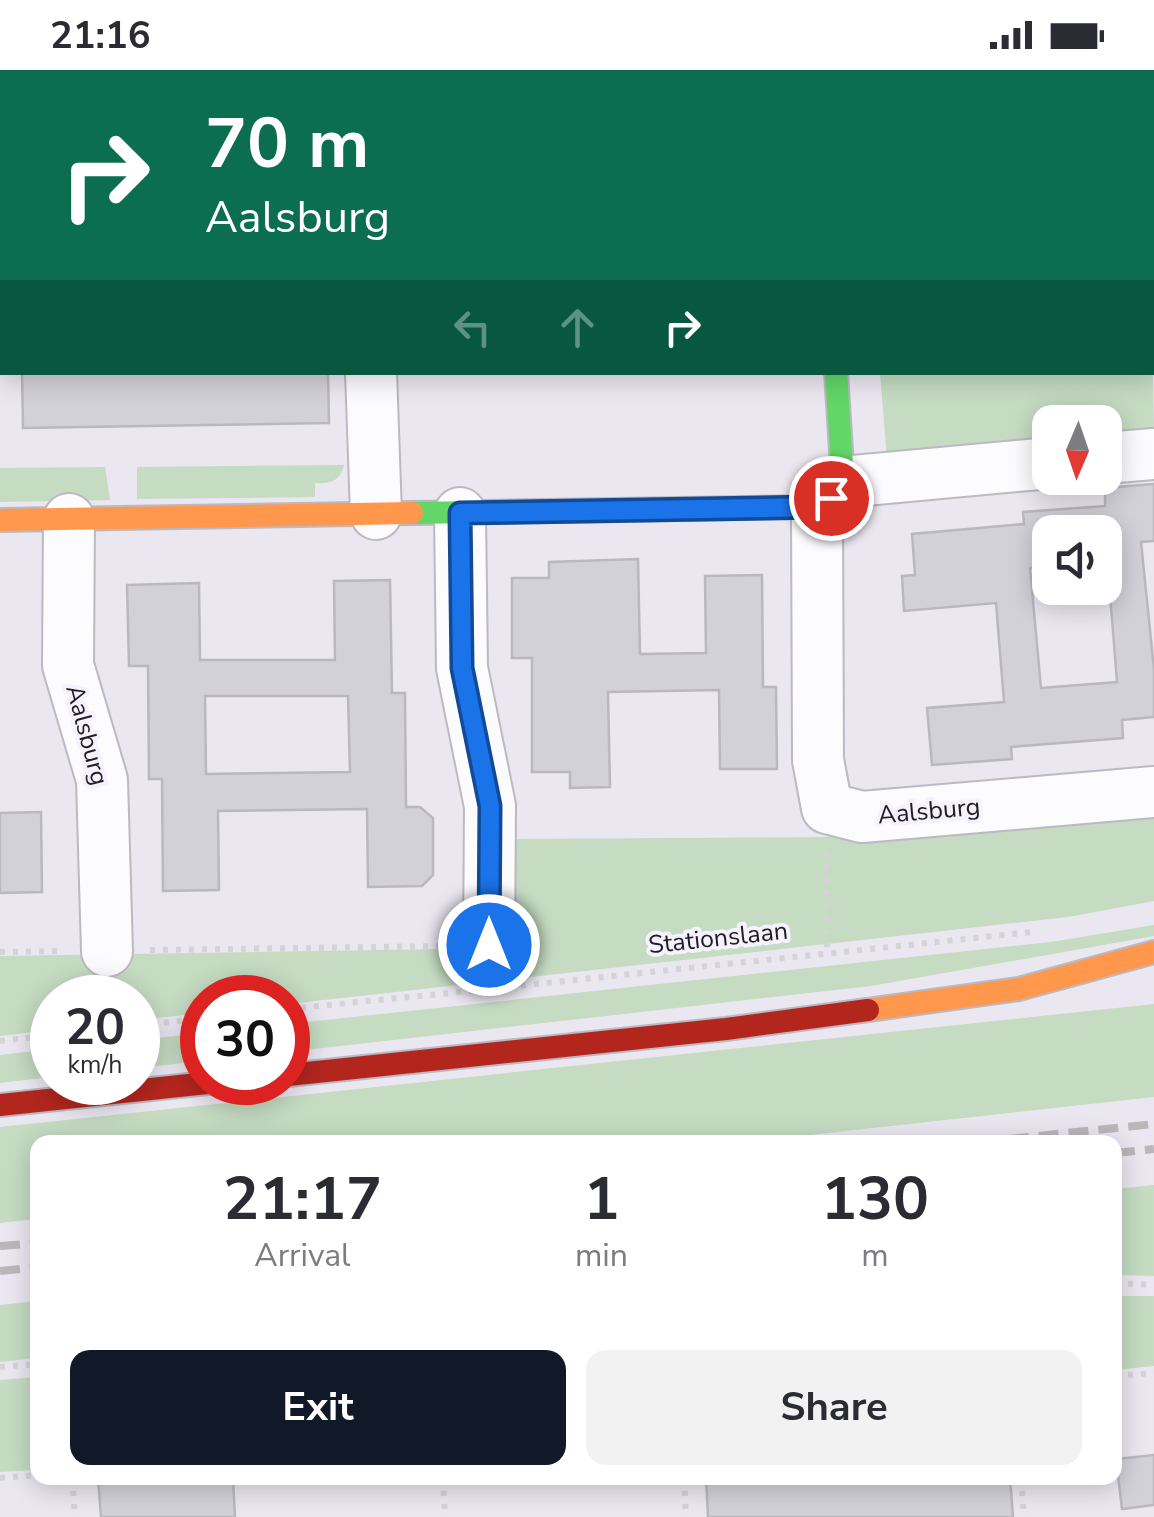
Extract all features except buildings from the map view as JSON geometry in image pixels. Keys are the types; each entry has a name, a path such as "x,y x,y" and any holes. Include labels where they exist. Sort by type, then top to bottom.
{"street":[{"path":"371,375 376,514"},
{"path":"826,808 818,760 836,375"},
{"path":"1122,457 1154,454"},
{"path":"0,520 460,513 830,494 1032,466"},
{"path":"460,513 462,668 490,806 489,945"},
{"name":"Aalsburg","path":"69,519 68,665 102,780 107,951"},
{"name":"Aalsburg","path":"826,808 862,817 1154,792"},
{"path":"310,1073 726,1029 1019,989 1154,952"},
{"path":"1019,989 1116,989"},
{"path":"0,1105 180,1086"}],"path":[{"path":"826,808 827,955"},
{"name":"Stationslaan","path":"310,1007 1038,932"},
{"path":"0,952 489,945"},
{"path":"0,1041 30,1038"},
{"path":"1122,1283 1154,1285"},
{"path":"0,1367 30,1365"},
{"path":"1122,1375 1154,1373"},
{"path":"0,1478 30,1476"},
{"path":"73,1485 75,1517"},
{"path":"443,1485 445,1517"},
{"path":"684,1485 686,1517"},
{"path":"1022,1485 1024,1517"}],"green space":[{"path":"880,375 1153,375 1154,430 1122,433 1122,405 1032,405 1032,458 888,471"},
{"path":"344,465 334,480 315,483 315,497 137,499 137,467"},
{"path":"105,467 110,500 0,502 0,468"},
{"path":"1154,803 1154,901 1068,917 310,1002 310,975 180,975 180,1015 160,1018 160,975 30,975 30,1033 0,1036 0,956 507,948 508,839 825,837"},
{"path":"1154,925 1154,936 871,986 310,1050 310,1022 1051,942"},
{"path":"1154,1004 1154,1097 809,1135 30,1135 30,1220 0,1223 0,1127 206,1105 310,1105 310,1094"},
{"path":"180,1035 180,1063 160,1066 160,1038"},
{"path":"30,1052 30,1080 0,1083 0,1055"},
{"path":"1154,1185 1154,1276 1122,1275 1122,1188"},
{"path":"1122,1296 1154,1296 1154,1366 1122,1369"},
{"path":"30,1302 30,1359 0,1362 0,1305"},
{"path":"30,1378 30,1470 0,1472 0,1380"}],"railway":[{"path":"1047,1135 1154,1124"},
{"path":"1122,1152 1154,1149"},
{"path":"0,1246 30,1244"},
{"path":"0,1271 30,1268"}],"traffic: fast":[{"path":"412,513 817,507 831,498 843,482 836,375"}],"traffic: slow":[{"path":"0,520 412,513"},
{"path":"868,1010 1019,989 1154,952"}],"traffic: jam":[{"path":"310,1073 726,1029 868,1010"},
{"path":"0,1105 180,1086"}],"route":[{"path":"489,945 490,806 462,668 460,513 817,507 831,498"}]}
